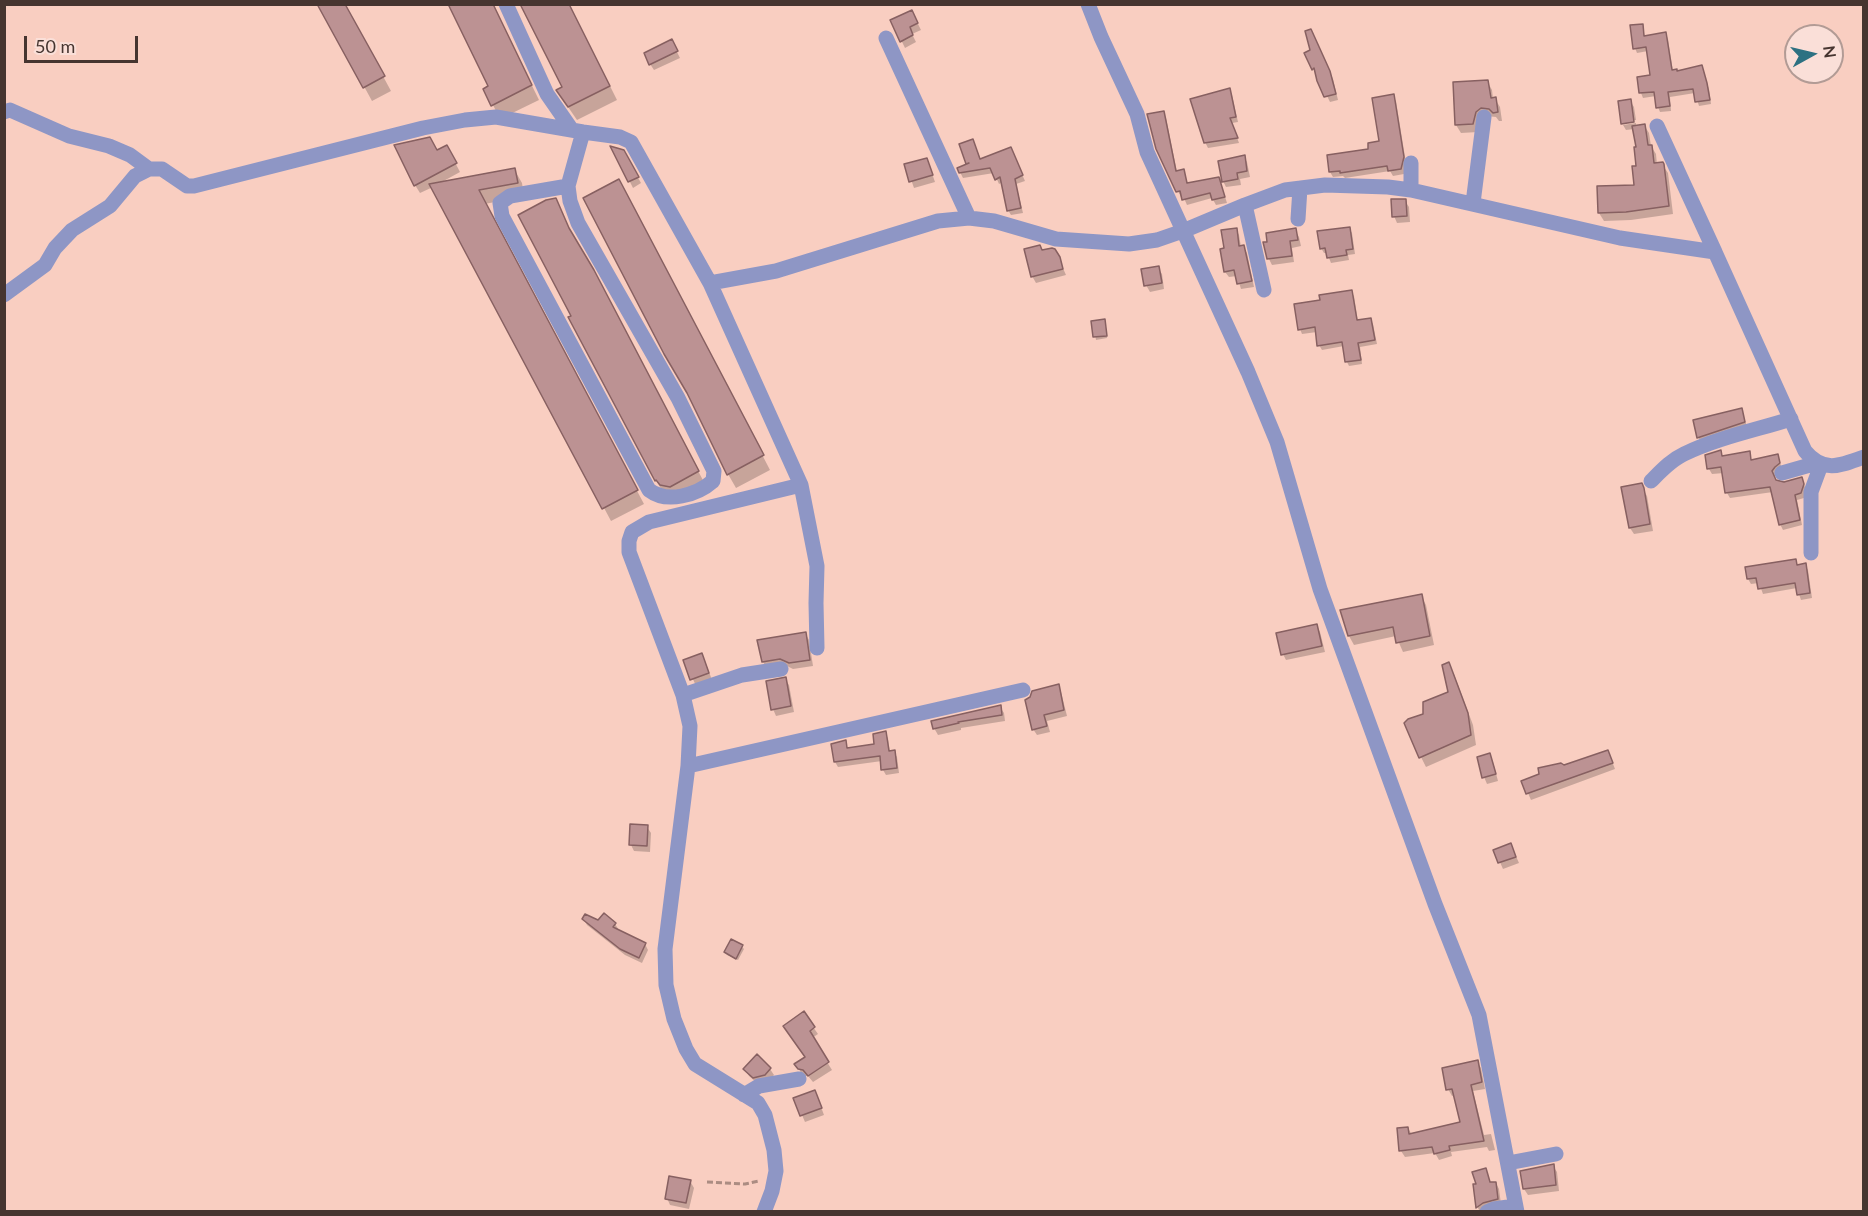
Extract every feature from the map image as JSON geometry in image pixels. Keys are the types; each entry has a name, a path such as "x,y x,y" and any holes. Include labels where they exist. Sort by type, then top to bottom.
{"street":[{"path":"506,4 547,94 578,131"},
{"path":"1088,4 1101,38 1137,114 1147,152 1248,372 1277,442 1320,589 1435,904 1479,1015 1516,1209 1494,1209 1487,1212"},
{"path":"886,38 969,218"},
{"path":"4,112 10,110 69,136 109,146 130,155 149,169"},
{"path":"4,295 45,265 55,248 72,230 110,206 135,176 149,169 162,169 187,186 194,186 423,128 496,117 620,136 631,142 710,283 801,485 817,566 817,648"},
{"path":"1473,203 1484,117"},
{"path":"1657,126 1805,451 1819,464"},
{"path":"568,186 510,196 500,203 502,216 649,490 656,496 673,498 706,487 713,481 714,471 678,399 578,223 570,201 568,186 578,131"},
{"path":"1411,163 1411,190"},
{"path":"710,283 776,271 938,221 969,218 994,221 1056,239 1129,244 1157,240 1285,190 1325,185 1411,190 1620,237 1715,252"},
{"path":"1298,219 1300,188"},
{"path":"1245,205 1264,290"},
{"path":"1651,481 1667,465 1683,455 1710,444 1791,419"},
{"path":"1782,473 1819,464 1834,466 1863,457"},
{"path":"1811,553 1811,492 1819,464"},
{"path":"764,1212 776,1171 774,1150 765,1115 758,1103 695,1064 686,1049 674,1019 666,985 664,949 688,766 690,726 683,695 628,552 632,532 649,522 801,485"},
{"path":"683,695 742,675 781,669"},
{"path":"688,766 1023,690"},
{"path":"744,1095 759,1086 799,1079"},
{"path":"1508,1163 1556,1154"}],"path":[{"path":"707,1182 745,1184 761,1181 776,1171"}],"building":[{"path":"317,4 345,4 385,76 363,88"},
{"path":"448,4 493,4 532,85 491,106 483,89 488,86"},
{"path":"520,4 569,4 610,86 568,107 556,90 562,87"},
{"path":"912,10 918,23 910,27 913,35 900,42 890,20"},
{"path":"1643,24 1644,36 1666,32 1672,70 1677,69 1677,71 1702,65 1710,100 1695,102 1693,89 1668,92 1670,106 1656,108 1654,92 1639,93 1637,77 1650,75 1646,47 1633,49 1630,25"},
{"path":"1311,29 1330,71 1336,94 1324,97 1314,68 1312,70 1304,53 1310,50 1305,31"},
{"path":"672,39 678,51 649,65 644,53"},
{"path":"1488,80 1491,98 1496,97 1498,112 1493,113 1489,109 1481,108 1476,112 1473,124 1455,125 1453,82"},
{"path":"1230,88 1236,117 1230,118 1238,138 1204,143 1190,99"},
{"path":"1394,94 1404,157 1401,169 1388,171 1387,166 1340,173 1340,171 1329,172 1327,155 1368,149 1368,143 1379,141 1372,98"},
{"path":"1631,99 1634,122 1621,124 1618,101"},
{"path":"1164,111 1176,171 1184,169 1187,183 1219,177 1225,197 1212,200 1210,193 1182,200 1180,191 1176,192 1156,149 1147,114"},
{"path":"1645,124 1648,145 1652,145 1654,163 1663,162 1664,164 1669,206 1598,213 1597,186 1634,185 1632,166 1636,166 1634,147 1636,147 1632,126"},
{"path":"430,137 437,150 447,145 457,163 414,186 394,145"},
{"path":"973,139 980,159 1011,147 1023,175 1015,179 1021,208 1007,211 1000,177 995,180 990,168 959,173 957,168 969,163 966,164 959,144"},
{"path":"610,146 624,150 639,177 628,182"},
{"path":"1245,155 1247,171 1237,173 1238,179 1222,182 1218,161"},
{"path":"927,158 933,175 909,182 904,164"},
{"path":"515,168 518,183 479,190 638,490 602,509 429,184"},
{"path":"619,179 764,455 727,475 687,393 664,354 583,198"},
{"path":"556,198 569,228 594,270 699,471 670,487 660,485 655,481 568,317 571,316 518,215 546,200"},
{"path":"1391,199 1406,199 1407,216 1392,217"},
{"path":"1350,227 1353,249 1346,250 1347,255 1327,258 1325,248 1320,249 1317,231"},
{"path":"1237,228 1239,246 1244,245 1252,281 1237,284 1234,270 1224,272 1220,249 1224,248 1221,230"},
{"path":"1296,228 1298,240 1290,241 1292,256 1267,259 1263,242 1267,242 1266,233"},
{"path":"1040,245 1042,250 1055,249 1063,269 1031,277 1024,249"},
{"path":"1159,266 1162,283 1144,286 1141,269"},
{"path":"1352,290 1357,320 1371,318 1375,340 1358,343 1361,360 1345,362 1342,342 1317,346 1315,327 1298,330 1294,304 1320,300 1319,295"},
{"path":"1105,319 1107,336 1093,337 1091,321"},
{"path":"1742,408 1745,422 1697,438 1693,420"},
{"path":"1721,450 1722,456 1750,451 1751,460 1778,454 1780,463 1772,471 1776,480 1784,482 1802,477 1804,484 1801,493 1795,495 1800,520 1779,525 1770,487 1725,493 1721,467 1707,469 1705,455"},
{"path":"1642,483 1650,524 1629,528 1621,487"},
{"path":"1796,559 1797,565 1806,563 1810,593 1797,595 1795,583 1758,589 1756,578 1747,579 1745,567"},
{"path":"1422,594 1430,636 1396,643 1393,627 1348,636 1340,610"},
{"path":"1317,624 1322,646 1281,655 1276,633"},
{"path":"806,632 810,660 789,663 780,659 762,662 757,640"},
{"path":"702,653 709,673 690,680 683,660"},
{"path":"1449,662 1468,713 1471,735 1419,758 1404,723 1408,719 1423,714 1423,702 1448,692 1442,665"},
{"path":"786,677 791,706 771,710 766,681"},
{"path":"1059,684 1064,710 1044,715 1047,726 1032,730 1025,700 1030,697 1032,691"},
{"path":"1001,705 1002,715 958,722 933,729 931,721"},
{"path":"886,731 889,751 895,750 897,768 881,770 880,756 834,762 831,744 846,740 847,748 874,744 873,734"},
{"path":"1608,750 1613,763 1526,794 1521,781 1539,774 1538,768 1561,763 1564,765"},
{"path":"1490,753 1496,774 1482,778 1477,757"},
{"path":"630,824 648,825 647,846 629,845"},
{"path":"1511,843 1516,857 1498,863 1493,850"},
{"path":"604,913 616,923 613,927 646,943 639,958 620,949 582,919 585,914 598,920"},
{"path":"731,939 743,945 736,959 724,952"},
{"path":"804,1011 815,1027 810,1031 829,1062 808,1076 794,1064 805,1057 783,1026"},
{"path":"757,1054 771,1068 765,1075 753,1078 743,1069"},
{"path":"1478,1060 1482,1082 1471,1085 1484,1141 1449,1146 1450,1150 1434,1154 1432,1147 1399,1151 1397,1128 1408,1127 1409,1134 1460,1122 1452,1089 1446,1090 1442,1068"},
{"path":"815,1090 822,1108 800,1116 793,1098"},
{"path":"1554,1164 1556,1185 1523,1189 1520,1171"},
{"path":"1486,1168 1490,1182 1496,1182 1498,1199 1483,1203 1476,1208 1473,1184 1476,1184 1472,1172"},
{"path":"669,1176 691,1180 686,1203 665,1199"}]}
